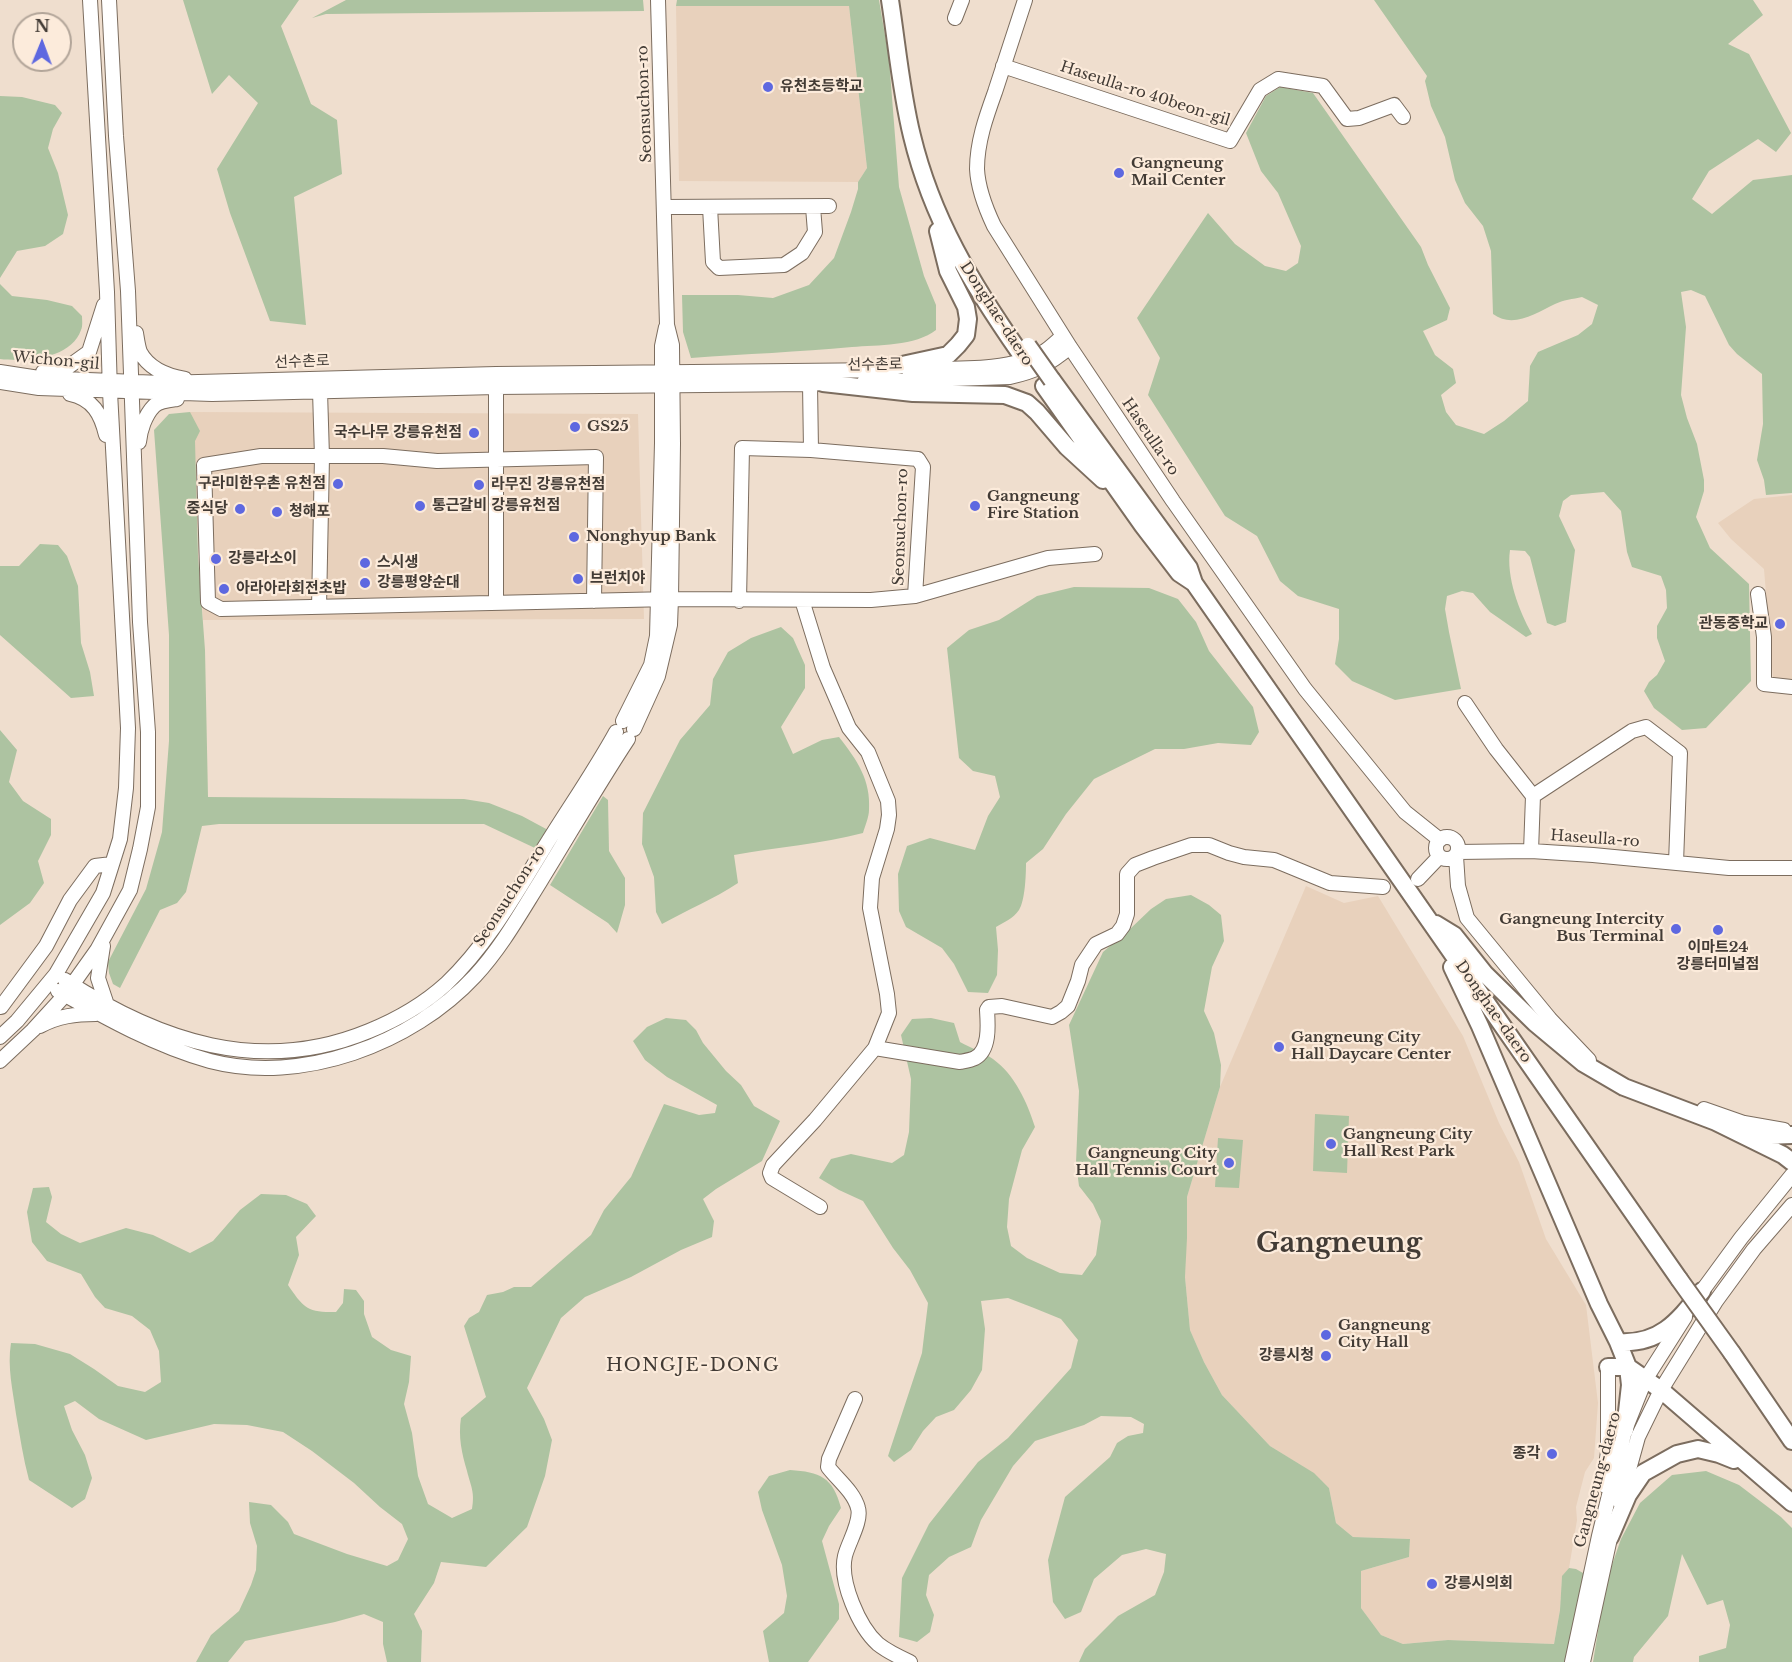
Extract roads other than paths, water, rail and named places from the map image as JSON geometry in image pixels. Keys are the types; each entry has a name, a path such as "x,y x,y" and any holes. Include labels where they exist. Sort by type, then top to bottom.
{"main road":[{"name":"Donghae-daero","path":"890,0 912,136 927,186 950,241 969,277 1189,568 1194,583 1792,1441"},
{"name":"Donghae-daero","path":"901,0 920,123 938,185 958,233 977,270 1024,350"},
{"path":"879,370 948,355 966,335 968,320 966,307 948,271 927,186"},
{"path":"817,383 913,393 1005,395 1018,399 1037,412 1067,447 1127,502"},
{"name":"Donghae-daero","path":"1048,383 1143,526 1179,573 1194,583"},
{"path":"1430,920 1454,935 1485,974 1535,1023 1583,1063 1624,1087 1716,1122 1764,1136 1792,1135"},
{"path":"1430,920 1480,1026 1599,1304 1612,1342 1628,1367 1660,1390 1792,1503"},
{"path":"1716,1122 1783,1155 1792,1162"},
{"path":"1612,1342 1635,1343 1648,1340 1661,1333 1681,1317 1702,1291"},
{"path":"1608,1367 1628,1367"},
{"path":"1625,1430 1630,1384 1628,1367"},
{"path":"1605,1536 1643,1473 1677,1454 1698,1449 1748,1465"}],"street":[{"path":"0,1037 52,980 103,893 120,839 126,788 128,728 90,0"},
{"path":"0,1061 33,1030 69,990 97,950 130,890 148,807 148,732 140,622 128,291 116,136 109,0"},
{"name":"Seonsuchon-ro","path":"52,980 103,1009 125,1015 212,1061 267,1067 302,1065 331,1060 361,1050 396,1036 427,1017 454,997 476,975 511,929 625,730 651,665 665,600 667,379 662,346 667,325 658,0"},
{"path":"956,18 962,0"},
{"name":"Haseulla-ro","path":"1025,0 979,147 977,167 979,186 994,226 1066,341 1173,501 1305,689 1405,812 1440,840"},
{"name":"Haseulla-ro 40beon-gil","path":"1003,66 1230,141 1260,90 1278,79 1323,86 1347,119 1359,118 1394,105 1402,117"},
{"path":"664,207 829,206"},
{"path":"710,207 713,262 719,268 784,265 802,253 815,232 813,207"},
{"path":"128,291 140,351 150,365 176,377 199,382"},
{"path":"4,376 54,372 68,367 89,352 107,292"},
{"name":"선수촌로","path":"667,379 1004,366 1023,361 1066,341"},
{"name":"선수촌로","path":"667,379 817,383 1010,377 1053,362 1066,341"},
{"path":"4,376 39,388 80,396 96,409 103,421 114,475"},
{"name":"Wichon-gil","path":"4,376 110,387"},
{"path":"496,603 496,381 667,379"},
{"name":"선수촌로","path":"132,387 199,382 496,381"},
{"name":"선수촌로","path":"110,387 212,394 320,391 496,381"},
{"path":"811,450 817,383"},
{"path":"39,388 110,387"},
{"path":"319,607 322,457 320,391"},
{"path":"135,471 140,431 154,406 167,400 212,394"},
{"name":"Seonsuchon-ro","path":"739,600 742,448 811,450 918,459 923,467 915,596"},
{"path":"594,601 596,457 437,461 383,456 261,456 204,465 208,602 221,609 665,600 871,600 915,596 1048,558 1095,554"},
{"path":"1758,594 1764,637 1764,684 1792,687"},
{"path":"802,600 823,668 849,728 868,752 888,801 889,815 870,894 870,908 889,1013 875,1047 815,1120 774,1165 770,1173 772,1178 820,1208"},
{"path":"1465,703 1496,749 1533,796 1531,851"},
{"path":"1533,796 1632,731 1646,727 1680,753 1676,862"},
{"name":"Seonsuchon-ro","path":"182,1044 267,1052 300,1051 327,1046 356,1036 389,1023 419,1005 444,986 465,965 499,921 625,730"},
{"path":"1439,857 1436,846 1440,840 1446,837 1454,838 1458,844 1458,886 1467,918 1550,1019 1596,1067 1624,1087"},
{"path":"875,1047 960,1062 974,1059 982,1052 986,1040 989,1007 1002,1006 1052,1017 1061,1012 1068,1006 1082,965 1096,944 1117,934 1123,926 1127,914 1127,874 1135,865 1191,845 1209,845 1236,855 1274,860 1330,883 1383,887"},
{"name":"Haseulla-ro","path":"1457,854 1531,851 1729,868 1792,868"},
{"path":"1439,857 1446,860 1457,854"},
{"path":"1418,879 1439,857"},
{"path":"17,1021 0,1008 46,946 70,900 95,866 112,864"},
{"path":"33,1030 51,1020 103,1009 98,978 105,935"},
{"path":"356,1036 361,1050"},
{"path":"1607,1074 1744,1124 1792,1130"},
{"name":"Gangneung-daero","path":"1583,1662 1625,1430 1645,1380 1702,1291 1792,1175"},
{"name":"Gangneung-daero","path":"1572,1662 1605,1536 1638,1437 1660,1390 1716,1300 1792,1205"},
{"path":"1605,1536 1599,1507 1608,1452 1608,1367"},
{"path":"855,1399 828,1467 852,1496 859,1509 854,1534 845,1555 843,1572 866,1630 895,1659 910,1662"}],"place":[{"name":"유천초등학교","path":"768,87"},
{"name":"Gangneung Mail Center","path":"1119,173"},
{"name":"GS25","path":"575,427"},
{"name":"국수나무 강릉유천점","path":"474,433"},
{"name":"구라미한우촌 유천점","path":"338,484"},
{"name":"라무진 강릉유천점","path":"479,485"},
{"name":"통근갈비 강릉유천점","path":"420,506"},
{"name":"Gangneung Fire Station","path":"975,506"},
{"name":"중식당","path":"240,509"},
{"name":"청해포","path":"277,512"},
{"name":"Nonghyup Bank","path":"574,537"},
{"name":"강릉라소이","path":"216,559"},
{"name":"스시생","path":"365,563"},
{"name":"브런치야","path":"578,579"},
{"name":"강릉평양순대","path":"365,583"},
{"name":"아라아라회전초밥","path":"224,589"},
{"name":"관동중학교","path":"1780,624"},
{"name":"Gangneung Intercity Bus Terminal","path":"1676,929"},
{"name":"이마트24 강릉터미널점","path":"1718,930"},
{"name":"Gangneung City Hall Daycare Center","path":"1279,1047"},
{"name":"Gangneung City Hall Rest Park","path":"1331,1144"},
{"name":"Gangneung City Hall Tennis Court","path":"1229,1163"},
{"name":"Gangneung City Hall","path":"1326,1335"},
{"name":"강릉시청","path":"1326,1356"},
{"name":"종각","path":"1552,1454"},
{"name":"강릉시의회","path":"1432,1584"}],"district":[{"name":"Gangneung","path":"1339,1244"},
{"name":"HONGJE-DONG","path":"693,1366"}]}
